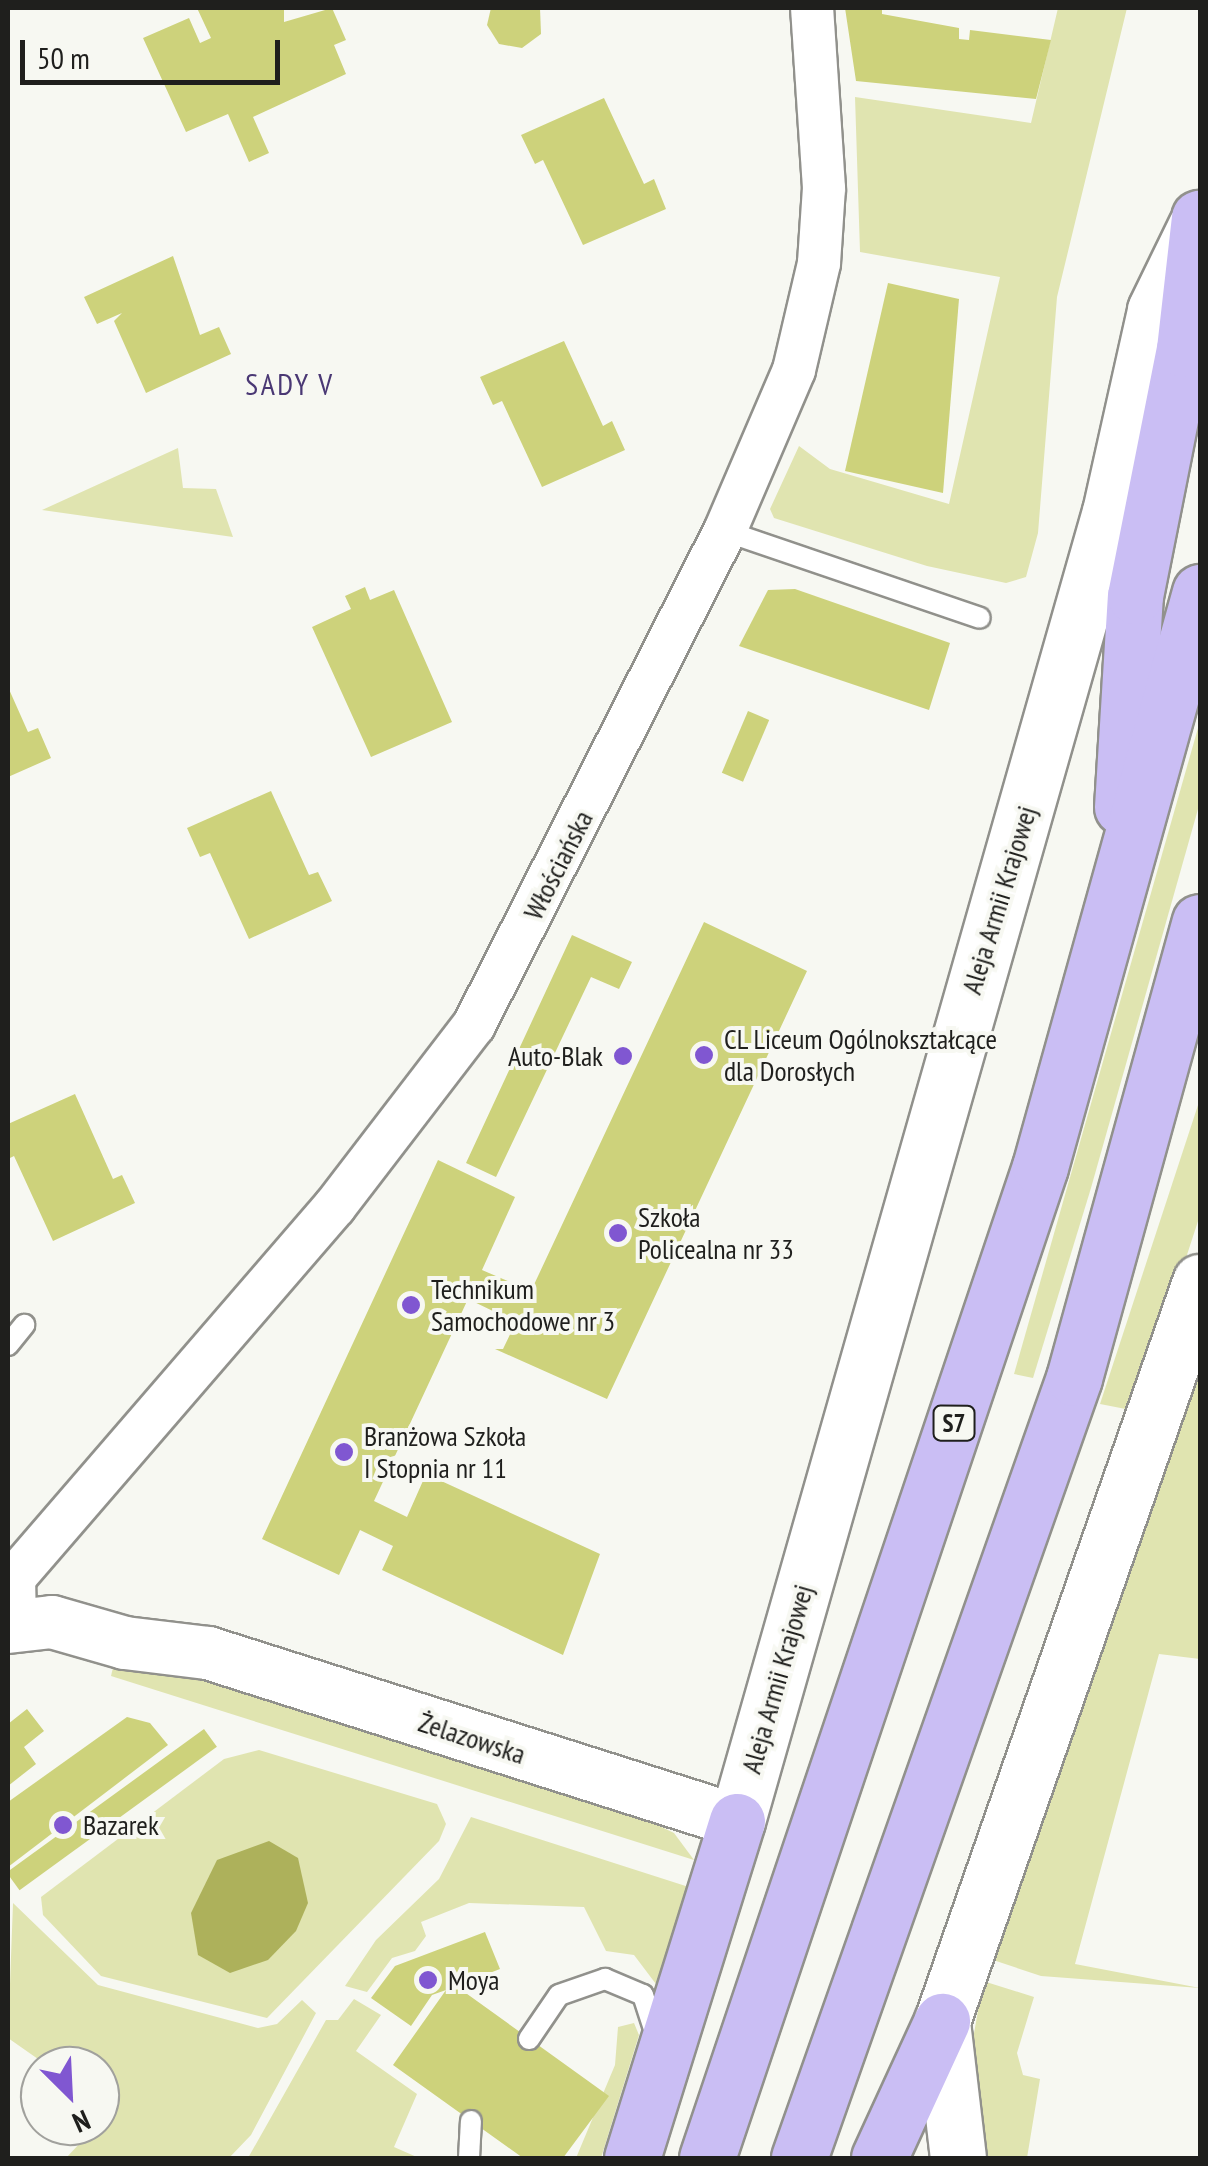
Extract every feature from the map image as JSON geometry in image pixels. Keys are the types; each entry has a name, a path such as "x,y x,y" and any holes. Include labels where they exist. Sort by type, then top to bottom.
{"highway":[{"path":"1121,895 1134,596 1184,349 1200,216"},
{"name":"S7","path":"706,2158 1040,1167 1121,895 1200,592"},
{"path":"1074,1378 1200,922"},
{"path":"799,2158 1200,1020"},
{"path":"632,2158 737,1821"},
{"path":"878,2158 942,2021"}],"main road":[{"name":"Aleja Armii Krajowej","path":"737,1821 1105,532 1155,310 1200,216"},
{"path":"958,2158 942,2021 1200,1282"}],"street":[{"name":"Włościańska","path":"10,1609 458,1049 725,531 794,370 818,264 824,188 812,8"},
{"name":"Żelazowska","path":"10,1609 58,1588 96,1598 143,1614 208,1653 737,1821"}],"lane":[{"path":"725,531 980,618"},
{"path":"8,1344 24,1325"},
{"path":"529,2038 572,1986 618,1979 648,2002 660,2073"},
{"path":"469,2158 471,2122"}],"shaded area":[{"path":"1058,8 1127,8 1057,297 1038,533 1026,577 1006,583 927,566 774,518 770,509 799,446 830,469 949,504 1000,277 860,252 855,97 1031,123"},
{"path":"178,448 183,488 216,489 233,537 42,510"},
{"path":"1200,721 1200,802 1091,1188 1033,1378 1014,1374"},
{"path":"1200,1099 1200,1215 1136,1411 1100,1404"},
{"path":"1200,1324 1200,1659 1159,1654 1075,1964 1200,1988 1041,1976 981,1956"},
{"path":"116,1655 226,1682 647,1820 674,1833 694,1860 111,1676"},
{"path":"259,1750 437,1804 446,1824 439,1841 267,2018 101,1976 43,1915 41,1897 224,1759"},
{"path":"471,1817 695,1889 662,1992 634,1955 606,1951 584,1907 469,1903 421,1922 426,1936 415,1951 392,1958 367,1992 345,1986 376,1940 439,1879"},
{"path":"269,1841 298,1858 308,1903 296,1931 268,1960 230,1973 198,1955 191,1913 217,1860"},
{"path":"13,1903 98,1985 258,2028 277,2024 302,2000 316,2013 251,2135 229,2158 66,2158 77,2146 120,2146 120,2046 20,2046 8,2038"},
{"path":"983,1981 1034,1997 1017,2053 1023,2075 1040,2079 1027,2158 982,2158 970,2057"},
{"path":"354,1999 381,2015 356,2051 417,2094 394,2147 419,2158 248,2158 326,2020 338,2020"},
{"path":"634,2023 639,2035 601,2158 576,2158 615,2065 618,2027"}],"building":[{"path":"197,8 284,8 284,22 332,8 346,40 334,45 346,74 253,117 269,153 249,162 228,114 186,132 143,38 189,18 200,43 211,38"},
{"path":"491,8 540,8 541,34 522,48 499,44 487,25"},
{"path":"845,8 882,8 882,14 959,28 959,39 969,40 970,30 1051,40 1036,99 856,81"},
{"path":"604,98 644,184 654,179 666,209 583,245 543,160 535,164 521,135"},
{"path":"173,256 200,335 219,327 231,354 146,393 114,321 122,313 97,324 84,297"},
{"path":"888,283 959,299 943,493 845,471"},
{"path":"564,341 603,426 612,421 625,450 542,487 502,401 493,405 480,377"},
{"path":"365,587 370,600 394,590 452,722 371,757 312,627 351,609 345,596"},
{"path":"795,589 950,643 929,710 739,646 768,590"},
{"path":"8,687 28,732 38,728 51,758 8,777"},
{"path":"748,711 769,720 743,782 722,773"},
{"path":"271,791 309,875 318,872 332,901 249,939 210,853 200,857 187,828"},
{"path":"704,922 807,971 607,1399 495,1349 503,1349 516,1322 468,1299 374,1501 407,1517 426,1474 600,1554 563,1655 382,1570 393,1546 360,1530 339,1575 262,1539 438,1160 515,1197 482,1270 531,1291"},
{"path":"572,935 632,962 619,989 591,977 496,1177 466,1163"},
{"path":"75,1094 113,1179 122,1175 135,1203 53,1241 14,1156 8,1159 8,1124"},
{"path":"27,1709 44,1731 24,1747 36,1764 8,1786 8,1724"},
{"path":"127,1717 150,1723 168,1745 8,1867 8,1802"},
{"path":"204,1729 217,1747 20,1890 8,1871"},
{"path":"485,1932 500,1969 456,1986 609,2096 563,2158 523,2158 393,2065 446,1990 432,1995 411,2026 371,1998 395,1966"}],"place":[{"name":"CL Liceum Ogólnokształcące dla Dorosłych","path":"704,1055"},
{"name":"Auto-Blak","path":"623,1056"},
{"name":"Szkoła Policealna nr 33","path":"618,1233"},
{"name":"Technikum Samochodowe nr 3","path":"411,1305"},
{"name":"Branżowa Szkoła I Stopnia nr 11","path":"344,1452"},
{"name":"Bazarek","path":"63,1825"},
{"name":"Moya","path":"428,1980"}],"district":[{"name":"SADY V","path":"290,384"}]}
